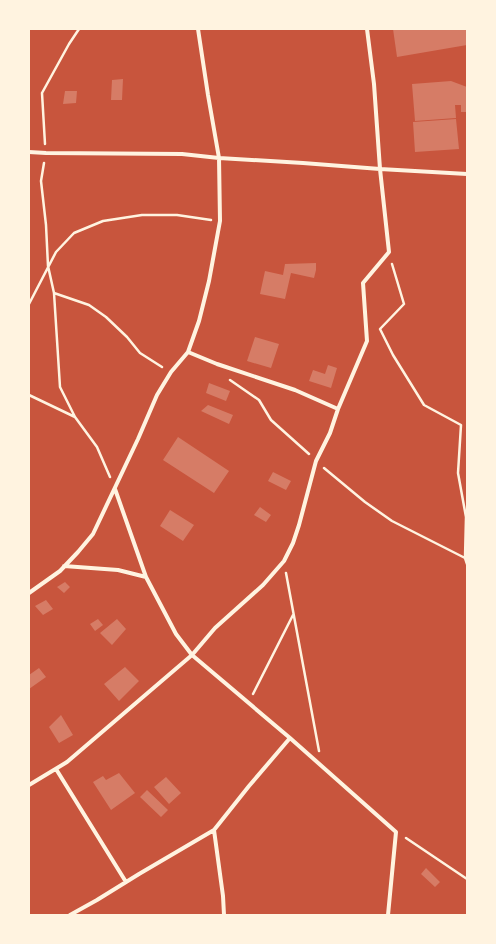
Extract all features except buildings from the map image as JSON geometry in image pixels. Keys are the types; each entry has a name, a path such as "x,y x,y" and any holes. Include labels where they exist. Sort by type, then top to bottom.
{"street":[{"path":"29,593 60,571 93,534 157,395 171,372 188,352 199,322 209,281 220,221 219,158 198,29"},
{"path":"29,785 67,762 192,656 214,628 262,585 284,562 293,543 316,461 330,433 338,409 367,341 362,283 389,252 380,169 374,84 367,29"},
{"path":"29,152 182,154 219,158 467,174"},
{"path":"188,352 217,364 295,390 338,409"},
{"path":"115,489 146,577 176,634 192,656 290,738 396,832 388,915"},
{"path":"64,566 118,570 146,577"},
{"path":"70,915 214,830 290,738"},
{"path":"56,769 126,882"},
{"path":"214,830 223,896 224,915"}],"path":[{"path":"79,29 42,93 46,153 41,181 46,225 48,266 54,293 60,386 75,417 97,447 115,489"},
{"path":"29,304 56,252 74,233 103,221 142,215 178,215 220,221"},
{"path":"389,252 404,304 380,329 393,355 424,405 462,425 458,472 466,517 465,558 467,564"},
{"path":"54,293 89,305 106,317 127,337 140,353 171,372"},
{"path":"226,378 259,400 271,420 316,461 365,502 392,521 465,558"},
{"path":"29,395 75,417"},
{"path":"284,562 322,767"},
{"path":"249,703 294,615"},
{"path":"396,832 467,879"}]}
